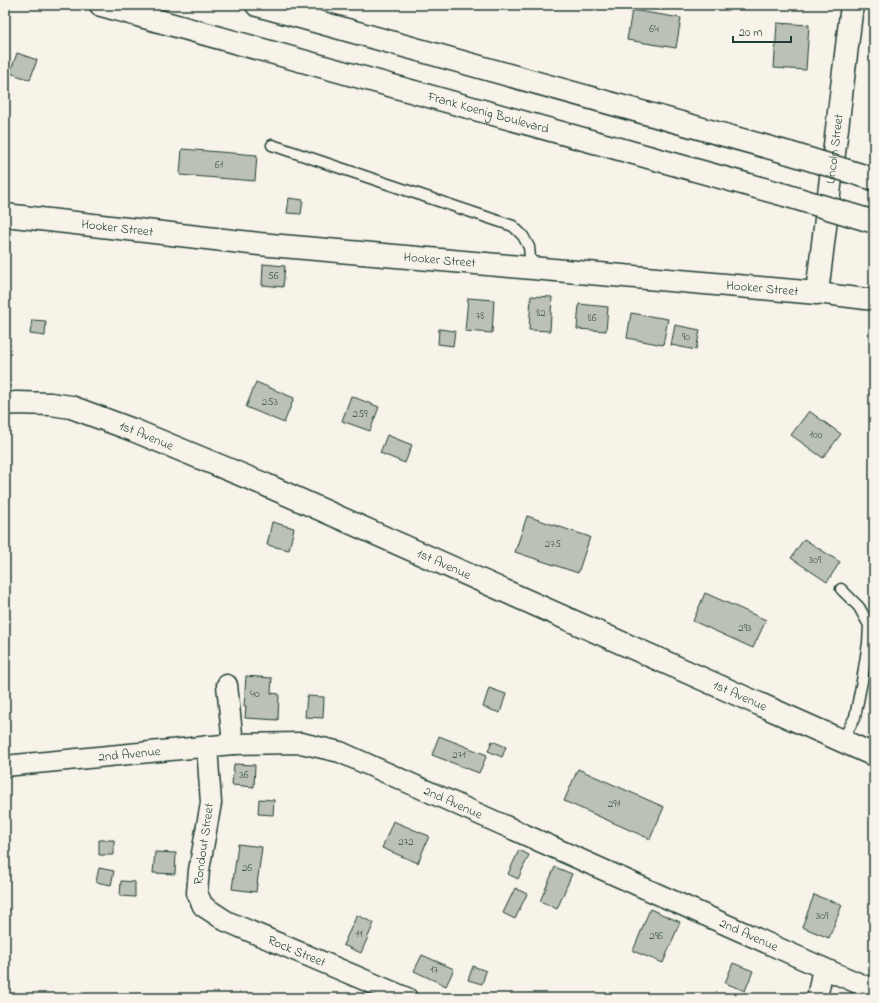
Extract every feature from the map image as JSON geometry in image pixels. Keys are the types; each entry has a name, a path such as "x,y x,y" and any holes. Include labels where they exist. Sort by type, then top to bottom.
{"street":[{"name":"Frank Koenig Boulevard","path":"101,5 785,194 873,221"},
{"path":"257,5 788,153 874,179"},
{"name":"Lincoln Street","path":"817,293 852,5"},
{"name":"Hooker Street","path":"5,215 259,244 817,293 874,300"},
{"name":"1st Avenue","path":"5,404 17,402 71,407 133,430 266,485 874,755"},
{"path":"227,685 233,744"},
{"name":"2nd Avenue","path":"5,766 233,744 302,743 340,752 874,990"},
{"name":"Rondout Street","path":"197,893 199,870 211,803 207,746"},
{"name":"Rock Street","path":"197,893 203,906 226,921 407,998"},
{"path":"817,998 823,968"}],"lane":[{"path":"272,144 513,226 523,236 529,247 531,268"},
{"path":"841,589 859,607 869,625 864,673 855,717 842,741"}],"building":[{"path":"632,10 681,18 676,48 627,40"},
{"path":"777,23 809,25 806,70 774,68"},
{"path":"17,53 37,60 30,80 10,73"},
{"path":"871,69 874,69 874,94 871,94"},
{"path":"182,149 257,155 255,181 180,175"},
{"path":"289,198 303,200 301,214 287,213"},
{"path":"263,264 285,266 283,287 262,285"},
{"path":"531,296 552,297 550,331 529,330"},
{"path":"468,298 494,300 492,333 465,331"},
{"path":"579,304 608,307 606,331 577,329"},
{"path":"631,313 668,319 663,345 627,338"},
{"path":"32,320 46,321 45,336 30,334"},
{"path":"675,325 700,330 696,350 671,345"},
{"path":"439,329 455,331 453,346 438,344"},
{"path":"256,382 294,398 284,423 246,407"},
{"path":"351,396 379,407 370,431 342,421"},
{"path":"809,411 841,434 823,458 791,435"},
{"path":"387,435 412,445 405,463 380,453"},
{"path":"527,516 590,537 578,573 515,552"},
{"path":"272,522 294,528 289,550 267,545"},
{"path":"804,539 840,562 827,582 791,558"},
{"path":"705,593 766,620 753,648 693,621"},
{"path":"246,676 272,678 271,693 279,694 278,720 245,718 246,706 244,706"},
{"path":"489,688 506,694 500,713 483,707"},
{"path":"307,696 324,697 323,718 305,717"},
{"path":"439,736 487,755 479,773 432,755"},
{"path":"492,741 506,747 502,757 488,751"},
{"path":"234,764 255,765 254,787 232,785"},
{"path":"578,769 664,807 650,839 564,801"},
{"path":"259,799 274,800 273,815 258,814"},
{"path":"393,821 429,836 418,863 382,848"},
{"path":"99,840 114,840 114,855 99,855"},
{"path":"238,844 262,847 256,892 232,889"},
{"path":"519,850 529,855 518,879 508,874"},
{"path":"155,852 176,853 175,874 153,873"},
{"path":"555,867 572,874 557,909 540,901"},
{"path":"99,868 114,871 111,885 96,882"},
{"path":"121,881 135,882 135,897 120,896"},
{"path":"515,888 527,894 515,919 503,913"},
{"path":"814,895 842,905 829,938 802,927"},
{"path":"650,909 680,922 663,963 633,951"},
{"path":"357,915 374,923 361,953 343,945"},
{"path":"422,955 454,969 446,986 414,971"},
{"path":"733,963 753,971 745,991 725,983"},
{"path":"473,966 486,971 482,984 468,980"}]}
